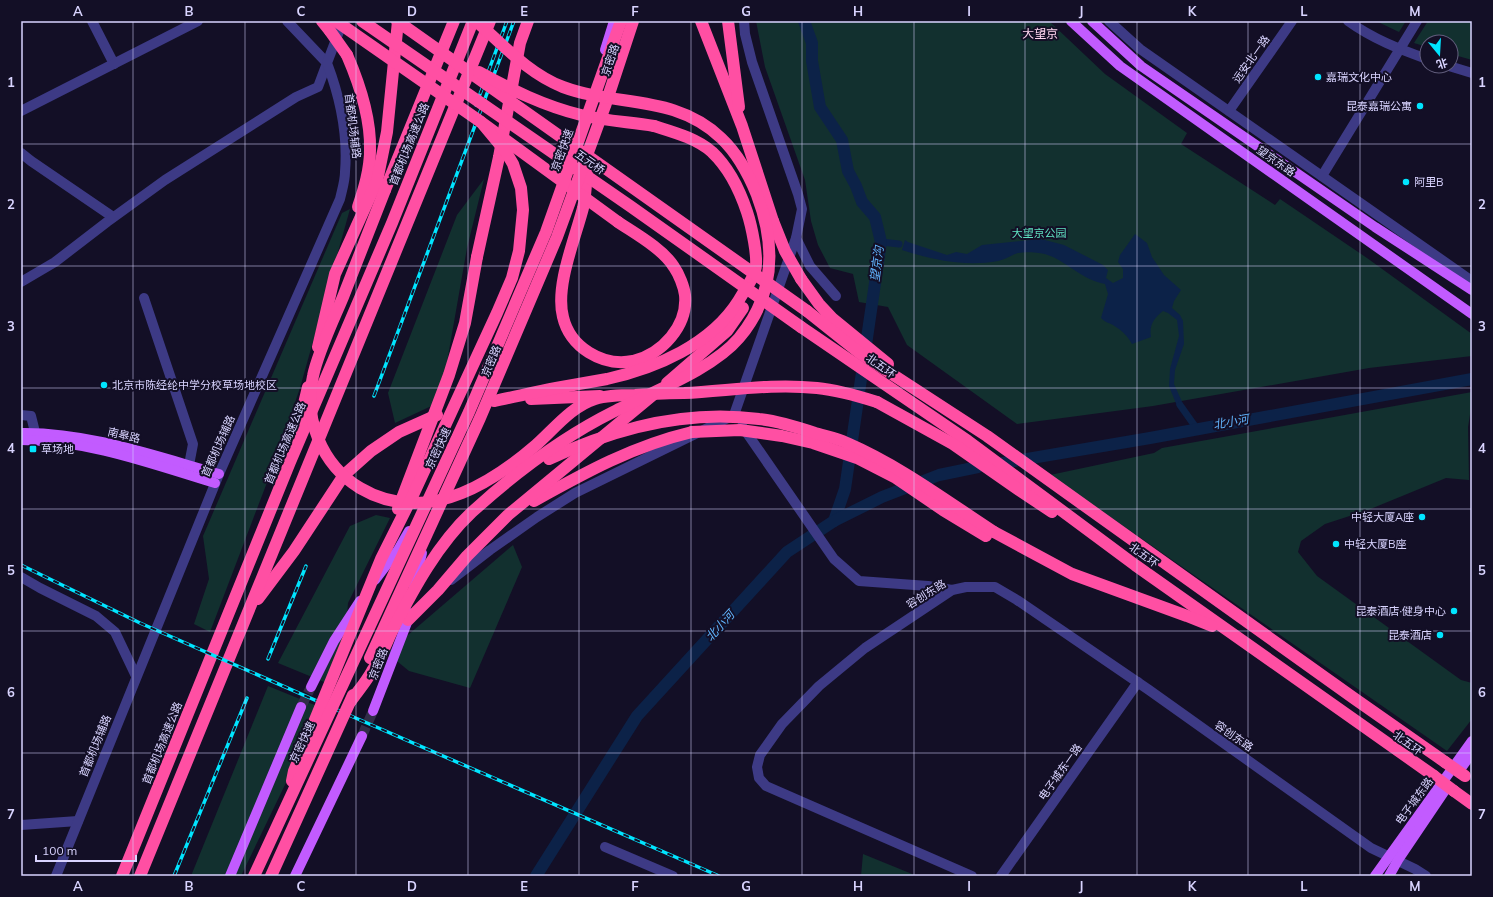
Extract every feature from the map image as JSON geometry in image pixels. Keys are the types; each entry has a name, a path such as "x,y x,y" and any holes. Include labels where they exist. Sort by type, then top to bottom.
{"highway":[{"path":"322,21 333,26 481,122 618,222 662,254 674,267 685,295 684,309 679,326 668,341 653,352 633,361 614,362 597,357 581,348 570,334 563,318 561,302 564,280 583,206 587,169"},
{"name":"五元桥","path":"362,21 630,206 801,327"},
{"path":"335,274 377,181 387,132 397,21"},
{"name":"五元桥","path":"397,21 806,311"},
{"path":"454,21 385,190 313,376 311,392 312,420 320,444 336,469 358,487 374,496 413,504 440,501 463,493 493,477 534,446 579,407 594,399 610,396"},
{"name":"首都机场高速公路","path":"122,876 290,462 392,222 473,21"},
{"path":"351,701 373,671 408,600 439,551 471,514 506,484 546,454 586,427 612,412 705,365 738,339 758,310 764,294 770,266 770,248 763,210 749,175 733,150 718,135 702,123 670,108 581,92 562,86 545,78 527,67 476,21"},
{"path":"140,876 490,21"},
{"path":"290,799 294,771 380,559 389,531 449,375 465,323 477,257 499,158 520,43 528,21"},
{"name":"京密快速","path":"254,876 469,412 546,232 621,21"},
{"path":"271,876 480,418 557,237 635,21"},
{"path":"728,21 742,126"},
{"path":"701,23 742,126 773,221 785,251 801,279 819,304 862,349"},
{"path":"290,462 335,274 361,200 367,175 370,150 366,112 357,80 333,26"},
{"path":"408,620 438,590 466,556 508,515 697,359 727,331 744,306 752,289 756,270 755,244 747,212 729,175 711,151 678,133 654,126 582,115 547,105 517,93 435,49"},
{"path":"380,559 413,495 498,313 512,278 519,251 523,204 518,176 514,164 506,152 481,122"},
{"path":"247,613 294,551 344,475 371,451 399,432 437,415 465,406 608,379 640,370 674,356 701,340 719,325 732,311 756,270"},
{"name":"北五环","path":"806,311 884,365 898,378 987,436 1354,699 1469,778"},
{"name":"北五环","path":"801,327 968,441 1032,487 1135,565 1472,804"},
{"path":"494,401 695,392 754,387 799,386 837,391 877,402 953,444 1019,490 1135,565"},
{"path":"506,484 537,465 573,448 619,430 653,422 682,418 721,416 759,419 796,427 845,442 907,474 990,534"},
{"path":"508,515 580,475 634,449 666,438 692,432 740,430 782,436 813,443 857,458 896,478 943,510 1072,574 1187,616 1234,635"}],"main road":[{"name":"京密路","path":"312,687 334,641 358,604 398,550 413,523 500,331 542,233 614,21"},
{"name":"京密路","path":"373,711 408,620 414,584 423,549 587,169 635,21"},
{"name":"望京东路","path":"1071,21 1120,66 1472,314"},
{"name":"望京东路","path":"1092,21 1141,66 1159,79 1375,227 1472,290"},
{"name":"南皋路","path":"21,432 59,435 132,449 189,465 217,478"},
{"name":"南皋路","path":"21,440 81,446 217,478"},
{"path":"230,876 301,707"},
{"path":"295,876 362,736"},
{"name":"电子城东路","path":"1389,876 1394,858 1472,740"},
{"name":"电子城东路","path":"1375,876 1394,858 1472,753"}],"street":[{"path":"92,21 114,64"},
{"path":"21,111 198,21"},
{"path":"288,21 327,63"},
{"path":"21,282 55,262 113,217 165,180 266,115 296,97 318,87 343,21"},
{"path":"438,590 496,546 537,517 575,493 734,415 750,374 796,238 802,209 752,62 745,34 744,21"},
{"path":"1109,21 1140,49 1187,80 1472,281"},
{"name":"远安北一路","path":"1229,111 1292,21"},
{"path":"1348,21 1365,33 1399,50 1419,56"},
{"path":"1322,176 1417,21"},
{"name":"首都机场辅路","path":"56,876 217,478 340,199 345,173 346,152 340,105 334,80 327,63"},
{"path":"1459,69 1472,73"},
{"path":"1159,79 1187,80"},
{"path":"21,153 113,217"},
{"path":"1370,210 1375,227"},
{"path":"796,238 810,266 836,296"},
{"path":"144,298 193,444 189,465"},
{"path":"21,415 31,416 35,432 42,441"},
{"path":"734,415 830,554 859,581 928,586 952,590"},
{"path":"21,577 96,616 115,632 136,676"},
{"name":"容创东路","path":"972,876 766,786 759,778 757,767 760,755 782,724 819,686 865,648 952,590 966,587 995,587 1023,604 1138,682 1371,848 1394,858 1426,876"},
{"name":"电子城东一路","path":"1001,876 1138,682"},
{"path":"21,825 78,821"},
{"path":"605,847 673,876"}],"green space":[{"name":"大望京公园","path":"756,21 1027,21 1029,23 1032,21 1049,21 1105,74 1187,133 1181,144 1275,205 1280,199 1367,258 1472,334 1472,356 1369,368 1153,406 1017,424 907,345 888,307 859,302 853,274 830,268 818,245 811,221 805,180 765,67"},
{"path":"1376,21 1406,21 1399,32"},
{"path":"1428,21 1472,21 1472,60 1459,56 1459,34 1420,34"},
{"path":"1419,35 1419,45 1414,43"},
{"path":"484,179 467,248 440,402 395,423 388,393 457,215"},
{"path":"350,209 300,388 271,472 210,632 194,624 209,579 203,536 342,213"},
{"path":"1472,392 1468,427 1469,480 1446,478 1368,510 1325,524 1301,541 1298,552 1317,576 1461,680 1472,683 1472,719 1447,751 1050,475 1154,453 1162,448"},
{"path":"376,515 390,518 348,603 345,644 329,684 278,663 350,526"},
{"path":"513,545 522,567 470,688 409,671 387,653"},
{"path":"268,686 322,708 241,876 191,876"},
{"path":"863,854 917,876 861,876"}],"water":[{"path":"1135,234 1147,243 1152,257 1164,275 1181,290 1174,301 1172,308 1180,315 1183,321 1184,344 1175,370 1174,384 1183,404 1177,406 1169,386 1170,369 1179,336 1177,320 1168,313 1163,311 1157,316 1152,325 1151,337 1132,344 1121,331 1101,318 1108,294 1105,284 1087,278 1055,258 1034,252 1015,254 1001,260 986,263 962,263 926,257 902,250 905,240 947,255 956,252 967,254 982,245 1041,239 1064,245 1103,265 1108,270 1106,278 1113,283 1123,278 1123,269 1118,262 1120,255"}],"waterway":[{"name":"望京沟","path":"804,21 812,43 812,61 820,107 842,140 848,171 862,202 875,217 881,242 845,489 834,521"},
{"path":"881,242 899,244"},
{"name":"北小河","path":"991,465 1150,438 1472,379"},
{"path":"1180,405 1197,429"},
{"name":"北小河","path":"536,876 637,716 787,552 834,521 882,497 939,475 978,467"}],"tunnel":[{"path":"301,707 311,687"},
{"path":"362,736 373,711"}],"railway":[{"path":"476,105 507,21"},
{"path":"374,396 514,21"},
{"path":"21,565 140,623 719,876"},
{"path":"268,659 306,566"},
{"path":"174,876 247,698"}],"place":[{"name":"嘉瑞文化中心","path":"1318,77"},
{"name":"昆泰嘉瑞公寓","path":"1420,106"},
{"name":"阿里B","path":"1406,182"},
{"name":"北京市陈经纶中学分校草场地校区","path":"104,385"},
{"name":"草场地","path":"33,449"},
{"name":"中轻大厦A座","path":"1422,517"},
{"name":"中轻大厦B座","path":"1336,544"},
{"name":"昆泰酒店·健身中心","path":"1454,611"},
{"name":"昆泰酒店","path":"1440,635"}],"district":[{"name":"大望京","path":"1040,34"}]}
